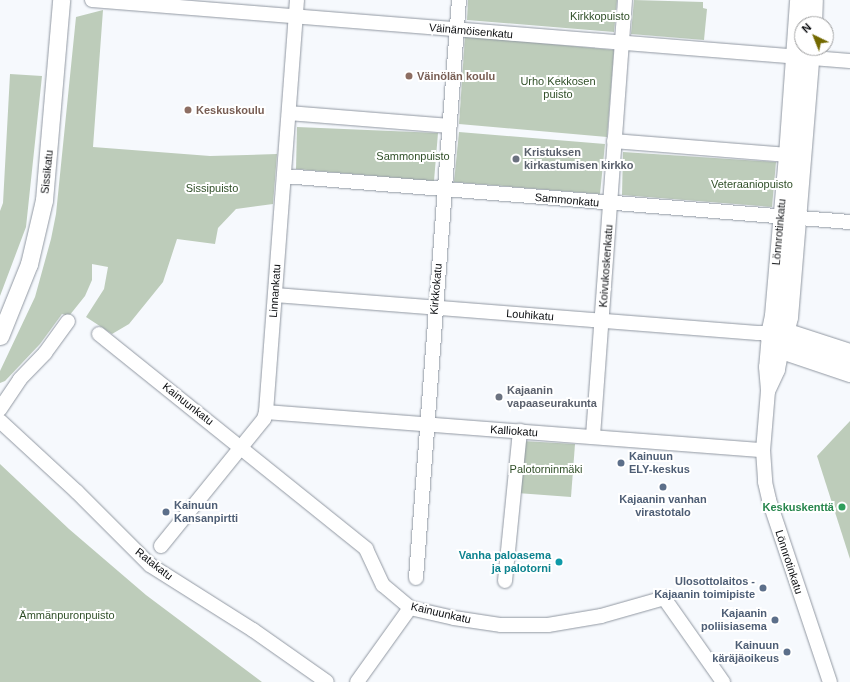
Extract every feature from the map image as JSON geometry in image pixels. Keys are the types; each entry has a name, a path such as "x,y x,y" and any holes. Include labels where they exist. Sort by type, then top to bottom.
{"highway":[{"path":"778,338 850,354"},
{"path":"778,338 850,372"}],"main road":[{"name":"Sissikatu","path":"0,336 29,264 44,200 60,0"},
{"name":"Lönnrotinkatu","path":"798,0 800,16"},
{"path":"813,16 814,0"},
{"name":"Lönnrotinkatu","path":"788,217 787,155 805,56"},
{"name":"Lönnrotinkatu","path":"778,338 773,316 788,217 805,56"}],"street":[{"name":"Väinämöisenkatu","path":"92,0 622,42 794,53"},
{"name":"Linnankatu","path":"161,546 264,419 266,412 297,0"},
{"name":"Kirkkokatu","path":"416,578 459,0"},
{"name":"Koivukoskenkatu","path":"593,436 603,319 614,142 625,0"},
{"name":"Väinämöisenkatu","path":"816,56 850,62"},
{"path":"289,113 449,126"},
{"path":"614,142 787,155"},
{"name":"Sammonkatu","path":"284,176 610,204 850,222"},
{"name":"Louhikatu","path":"275,295 435,308 603,319 778,338"},
{"path":"0,409 20,380 45,353 68,321"},
{"name":"Kainuunkatu","path":"99,334 241,446 366,550 383,585 410,608 454,618 501,625 548,625 601,616 664,598 723,682"},
{"name":"Lönnrotinkatu","path":"778,338 766,367 768,391 763,450 769,500 830,682"},
{"name":"Lönnrotinkatu","path":"768,391 778,370 778,338"},
{"name":"Kalliokatu","path":"266,412 763,450"},
{"name":"Ratakatu","path":"0,421 77,492 150,565 254,630 327,682"},
{"path":"505,581 520,431"},
{"path":"356,682 410,608"}],"green space":[{"name":"Kirkkopuisto","path":"468,0 617,0 614,32 467,20"},
{"path":"634,0 703,2 703,8 707,9 704,40 631,34"},
{"name":"Sissipuisto","path":"103,10 93,147 210,156 277,154 273,204 236,209 218,228 215,244 177,239 163,282 129,324 112,334 86,317 104,289 108,267 92,264 92,280 85,296 69,316 62,314 40,344 5,381 0,383 0,371 35,297 51,239 56,214 76,17"},
{"name":"Urho Kekkosen puisto","path":"465,36 614,50 607,137 459,124"},
{"path":"10,74 42,76 26,227 0,296 0,211 3,203"},
{"name":"Sammonpuisto","path":"297,127 438,133 434,181 296,169"},
{"path":"459,132 605,144 600,194 454,182"},
{"name":"Veteraaniopuisto","path":"623,152 776,162 772,207 622,195"},
{"name":"Keskuskenttä","path":"850,421 850,559 817,456"},
{"name":"Palotorninmäki","path":"522,441 575,444 571,497 517,493"},
{"name":"Ämmänpuronpuisto","path":"0,464 69,529 146,595 262,682 0,682"}],"place":[{"name":"Väinölän koulu","path":"409,76"},
{"name":"Keskuskoulu","path":"188,110"},
{"name":"Kristuksen kirkastumisen kirkko","path":"516,159"},
{"name":"Kajaanin vapaaseurakunta","path":"499,397"},
{"name":"Kainuun ELY-keskus","path":"621,463"},
{"name":"Kajaanin vanhan virastotalo","path":"663,487"},
{"name":"Keskuskenttä","path":"842,507"},
{"name":"Kainuun Kansanpirtti","path":"166,512"},
{"name":"Vanha paloasema ja palotorni","path":"559,562"},
{"name":"Ulosottolaitos - Kajaanin toimipiste","path":"763,588"},
{"name":"Kajaanin poliisiasema","path":"775,620"},
{"name":"Kainuun käräjäoikeus","path":"787,652"}]}
